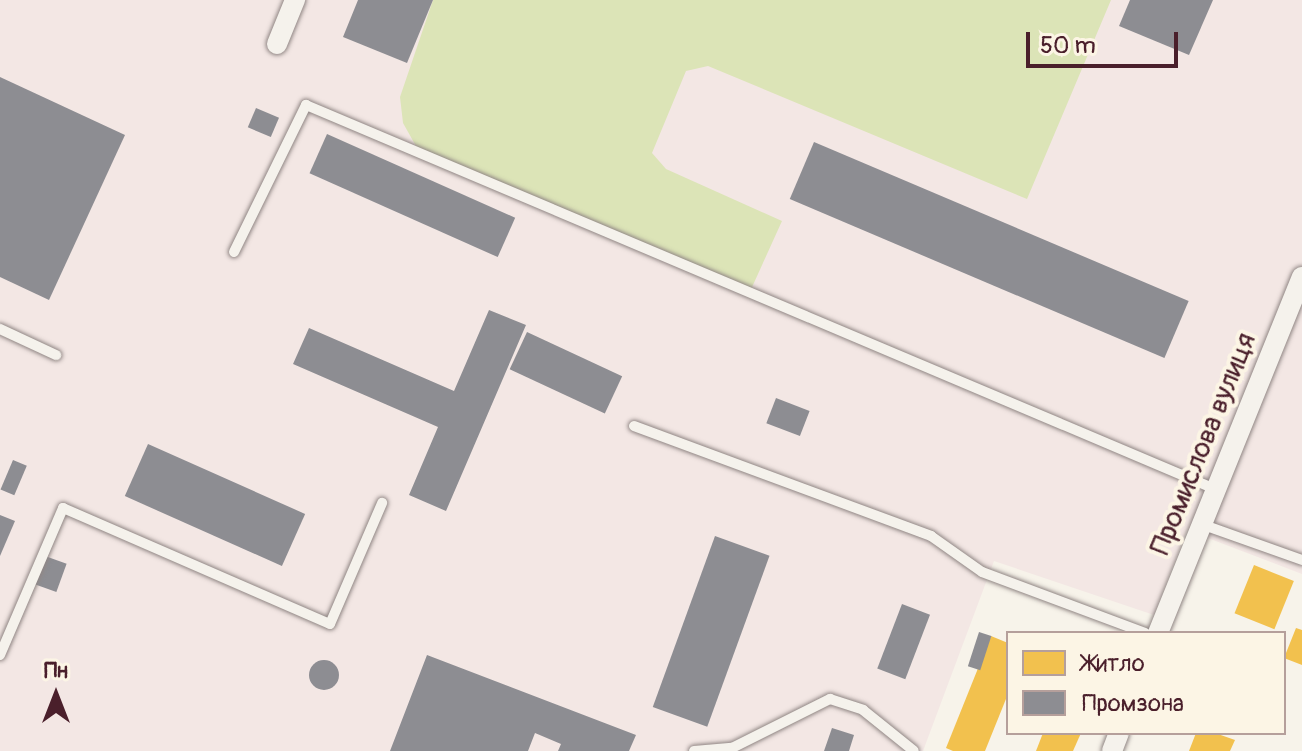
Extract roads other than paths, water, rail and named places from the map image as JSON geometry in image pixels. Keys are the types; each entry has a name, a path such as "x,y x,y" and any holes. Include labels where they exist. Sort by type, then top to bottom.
{"street":[{"path":"277,44 295,0"},
{"name":"Промислова вулиця","path":"1159,631 1302,277"}],"lane":[{"path":"234,252 306,105 1215,489"},
{"path":"0,329 56,355"},
{"path":"634,426 931,536 982,572 1140,631"},
{"path":"0,655 63,508 330,624 382,503"},
{"path":"1201,524 1302,560"},
{"path":"694,751 732,748 830,699 863,710 914,751"}]}
